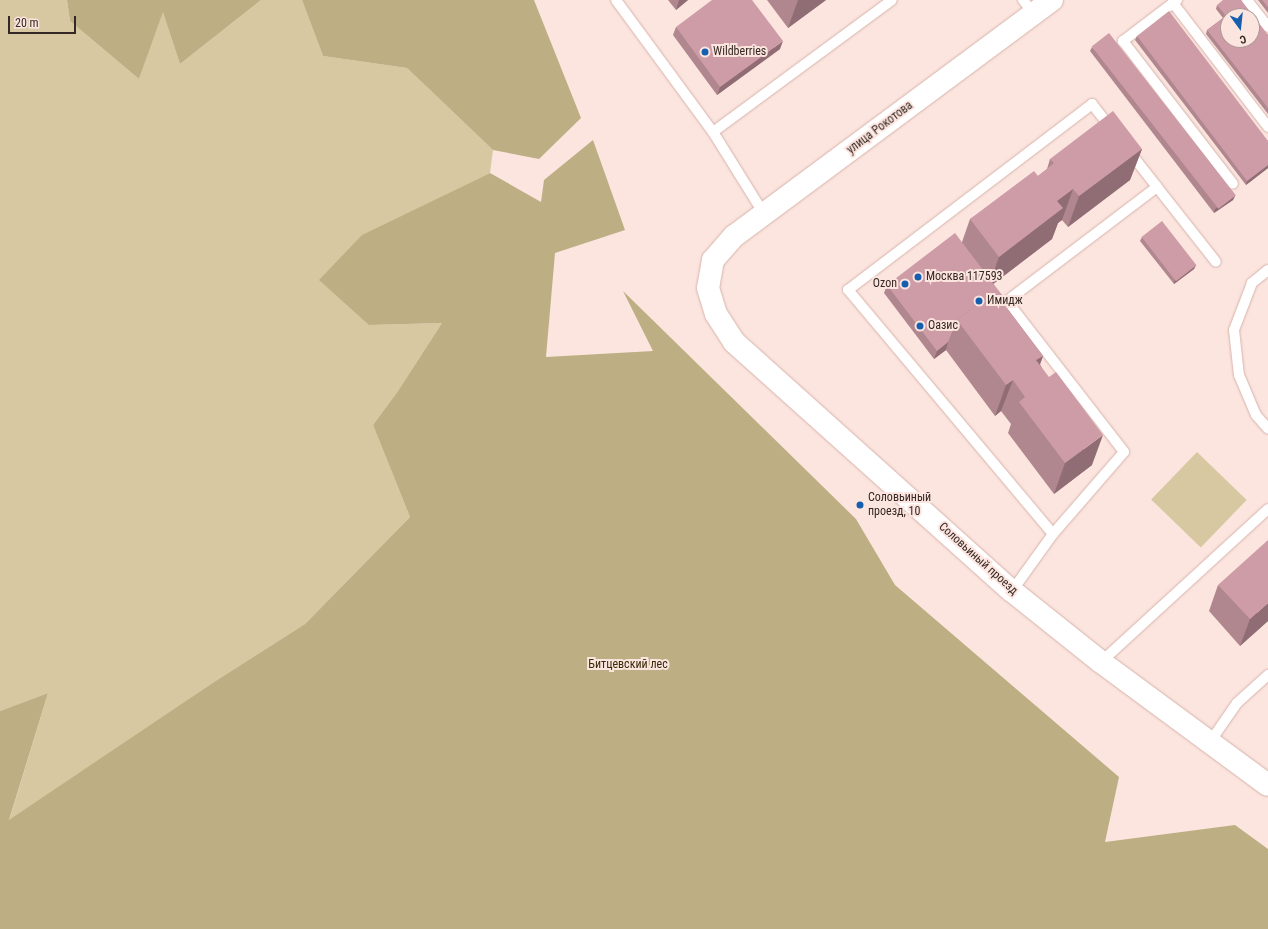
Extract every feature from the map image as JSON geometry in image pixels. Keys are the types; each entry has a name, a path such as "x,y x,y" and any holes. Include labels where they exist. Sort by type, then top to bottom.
{"street":[{"name":"улица Рокотова","path":"713,260 734,236 1028,7 1052,0"},
{"name":"Соловьиный проезд","path":"713,260 708,288 716,314 734,342 1012,591 1102,662 1268,785"}],"lane":[{"path":"616,0 713,132 764,214"},
{"path":"713,132 892,0"},
{"path":"1247,0 1268,27"},
{"path":"1233,184 1123,41 1175,2 1268,127"},
{"path":"1054,534 848,290 1092,104 1216,262"},
{"path":"1012,591 1054,534 1124,452 1007,301 1158,187"},
{"path":"1268,270 1252,284 1234,330 1239,375 1256,415 1268,429"},
{"path":"1102,662 1268,509"},
{"path":"1210,742 1237,703 1268,675"}],"shaded area":[{"path":"0,0 67,0 70,21 139,79 163,11 180,64 261,0 302,0 323,56 407,68 493,150 490,173 363,235 369,325 442,323 398,391 373,425 410,517 305,624 214,682 9,821 48,693 0,711"},
{"path":"1197,452 1247,500 1201,547 1151,499"}],"green space":[{"path":"67,0 261,0 180,64 163,12 139,79 70,21"},
{"path":"302,0 534,0 581,118 539,159 493,150 407,68 323,56"},
{"name":"Битцевский лес","path":"593,140 625,230 555,253 546,357 653,351 623,291 856,519 895,585 1119,777 1105,842 1235,825 1268,849 1268,929 0,929 0,711 48,693 9,820 214,682 305,624 410,517 373,425 398,391 442,323 369,325 319,280 362,235 490,173 541,202 544,180"}],"building":[{"path":"712,0 752,0 783,41 720,87 676,27"},
{"path":"1223,0 1241,0 1247,8 1220,8 1217,5"},
{"path":"1262,0 1268,0 1268,7"},
{"path":"1169,11 1268,141 1268,165 1247,181 1137,36"},
{"path":"1220,20 1220,47 1207,30"},
{"path":"1260,25 1268,35 1268,108 1221,48 1260,48"},
{"path":"1109,33 1236,195 1218,209 1092,47"},
{"path":"1113,111 1142,149 1079,196 1073,189 1057,201 1063,208 999,257 970,219 1034,171 1038,176 1054,163 1050,159"},
{"path":"1162,221 1196,265 1176,281 1142,237"},
{"path":"955,233 1005,299 1002,302 994,291 957,320 948,342 937,351 887,285"},
{"path":"994,291 1043,356 1036,360 1049,377 1056,372 1103,435 1065,463 1019,402 1025,397 1013,380 1006,385 957,320"},
{"path":"1268,540 1268,603 1250,619 1218,585"}],"place":[{"name":"Wildberries","path":"705,52"},
{"name":"Москва 117593","path":"918,277"},
{"name":"Ozon","path":"905,284"},
{"name":"Имидж","path":"979,301"},
{"name":"Оазис","path":"920,326"},
{"name":"Соловьиный проезд, 10","path":"860,505"}]}
